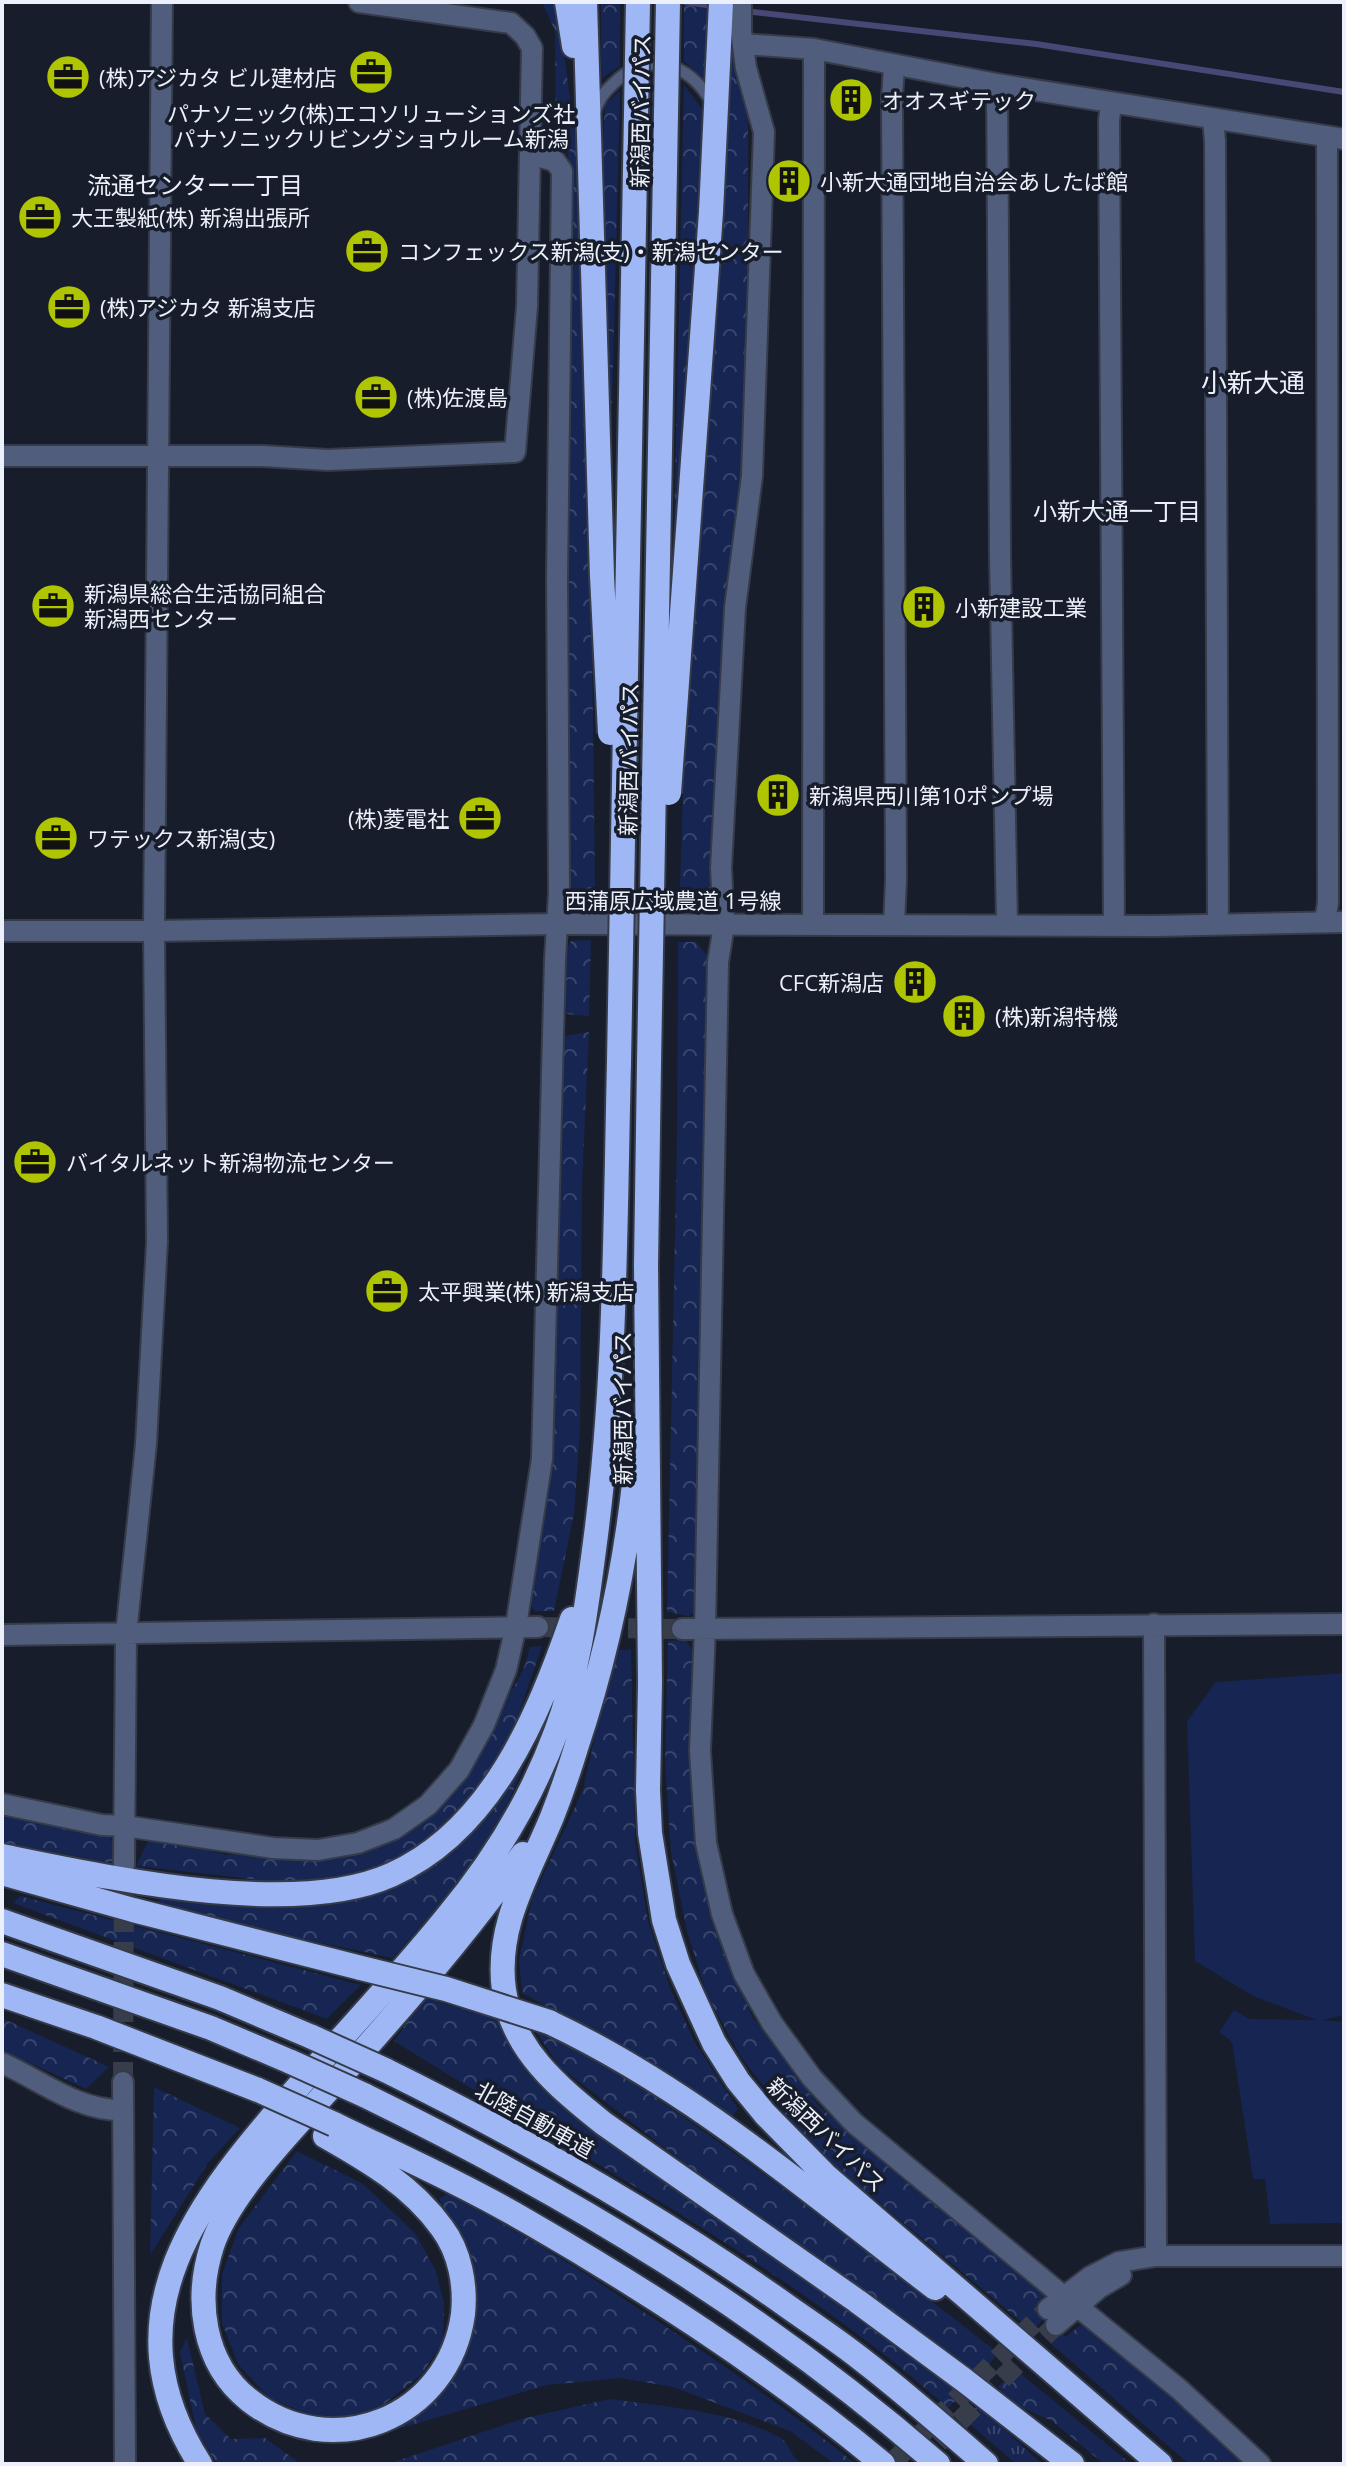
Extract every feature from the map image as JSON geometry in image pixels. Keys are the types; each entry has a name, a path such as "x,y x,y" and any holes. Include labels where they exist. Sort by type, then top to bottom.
{"highway":[{"name":"新潟西バイパス","path":"200,2464 170,2404 163,2378 161,2350 166,2296 184,2239 199,2211 230,2167 446,1919 481,1873 536,1780 557,1730 574,1673 604,1471 611,1349 638,2"},
{"name":"新潟西バイパス","path":"668,2 646,1265 650,1683 648,1790 650,1833 664,1920 678,1964 714,2043 738,2081 765,2114 825,2175 1160,2464"},
{"path":"649,1063 717,111 735,36 721,2"},
{"path":"576,7 588,131 602,576 621,939"},
{"path":"646,1265 639,1433 620,1590 576,1748 551,1818 512,1908 502,1968 512,2024 525,2047 570,2097 603,2123 857,2301 1072,2464"},
{"path":"2,1856 100,1876 242,1892 325,1891 391,1875 448,1838 473,1813 509,1761 537,1710 555,1668 595,1540"},
{"path":"329,2130 399,2181 423,2204 444,2230 459,2262 465,2296 461,2330 450,2362 431,2388 405,2411 378,2423 349,2429 291,2425 265,2412 239,2392 221,2368 208,2340 203,2309 204,2277 213,2243 230,2211 271,2155 443,1961 491,1900 525,1852 576,1748"},
{"path":"2,1873 133,1910 459,1992 549,2022 599,2045 688,2101 1066,2384"},
{"name":"北陸自動車道","path":"2,1921 220,1998 312,2037 475,2114 562,2162 718,2258 859,2357 986,2464"},
{"path":"2,1954 211,2028 291,2062 364,2095 550,2190 638,2242 791,2345 938,2464"},
{"path":"6,1996 96,2027 255,2095 502,2208 610,2271 769,2376 883,2464"}],"street":[{"path":"124,1866 126,1634 146,1444 157,1242 154,931 162,2"},
{"path":"2,456 263,456 328,460 515,452 527,306 532,48 511,23 359,2"},
{"path":"741,2 735,36 764,132 752,476 735,608 721,868 724,925 718,962 700,1751 706,1843 722,1914 744,1974 772,2023 804,2067 854,2123 1061,2309 1179,2389 1260,2464"},
{"path":"735,36 997,84 1336,138 1328,903 1335,922"},
{"path":"813,924 814,49"},
{"path":"894,65 894,924"},
{"path":"997,84 1000,555 1007,924"},
{"path":"1111,102 1114,925"},
{"path":"1213,119 1218,924"},
{"path":"2,1804 102,1825 273,1848 318,1850 358,1843 394,1829 428,1805 459,1770 490,1711 506,1670 516,1626 542,1459 558,924 557,578 562,171 555,161 530,154"},
{"name":"西蒲原広域農道 1号線","path":"2,931 558,924 1114,925 1335,922"},
{"path":"1154,1624 1156,2256"},
{"path":"682,1629 1344,1624"},
{"path":"2,1635 538,1627"},
{"path":"2,2063 79,2103 104,2111 123,2110"},
{"path":"123,2082 126,2463"},
{"path":"1061,2309 1090,2277 1119,2262 1156,2256 1344,2256"}],"lane":[{"path":"588,131 605,92 628,71 645,64 674,66 686,73 706,93 717,111"}],"green space":[{"path":"542,2 557,2 582,188 595,885 592,912 579,913 567,901 564,806 569,163 567,149 556,141 555,31"},
{"path":"601,2 620,2 620,66 601,79"},
{"path":"684,5 709,9 708,82 684,61"},
{"path":"733,38 748,106 744,461 716,900 711,912 704,915 679,913 687,674"},
{"path":"684,85 707,116 685,455 673,569"},
{"path":"620,91 608,567 600,197 605,104"},
{"path":"591,940 589,1016 566,1014 559,987 564,958 571,941"},
{"path":"678,942 696,942 710,959 703,1187 701,1469 696,1610 689,1616 667,1612"},
{"path":"589,1032 582,1184 580,1430 574,1514 554,1611 535,1611 530,1604 547,1466 559,1037"},
{"path":"686,1640 694,1653 693,1831 711,1920 752,2016 818,2105 901,2178 1052,2294 1046,2318 1031,2330 831,2162 784,2113 741,2057 707,1995 687,1931 671,1852 665,1761 668,1641"},
{"path":"542,1646 515,1725 488,1771 451,1821 390,1865 320,1882 269,1881 136,1866 150,1837 227,1855 386,1841 492,1718 524,1667 529,1647"},
{"path":"614,1650 631,1650 635,1841 648,1921 670,1988 694,2041 738,2109 729,2121 651,2063 522,1993 519,1960 532,1899 583,1790"},
{"path":"1344,1673 1344,2015 1323,2020 1344,2022 1344,2223 1270,2224 1265,2179 1253,2179 1232,2042 1219,2032 1234,2010 1249,2019 1317,2020 1253,1996 1195,1961 1187,1721 1216,1682"},
{"path":"531,1743 508,1802 492,1830 455,1884 393,1958 155,1904 165,1895 299,1908 368,1896 418,1874 457,1846 499,1795"},
{"path":"2,1807 109,1831 117,1864 2,1842"},
{"path":"20,1896 361,1985 327,2019 13,1903"},
{"path":"424,1998 502,2020 657,2171 963,2393 948,2408 884,2355 749,2258 394,2041"},
{"path":"2,2018 109,2067 86,2089 2,2050"},
{"path":"536,2032 589,2057 687,2119 834,2226 998,2353 976,2380 747,2211 560,2067"},
{"path":"154,2087 240,2128 208,2163 150,2255"},
{"path":"297,2151 363,2184 415,2233 436,2271 444,2303 443,2342 421,2375 379,2408 347,2417 308,2414 269,2398 238,2364 222,2323 222,2274 239,2228"},
{"path":"446,2194 520,2234 615,2293 749,2384 856,2464 835,2464 790,2431 673,2387 621,2378 547,2385 384,2433 450,2383 469,2343 477,2280 469,2248 439,2199"},
{"path":"1051,2323 1065,2337 1084,2323 1135,2364 1244,2464 1189,2464 1041,2335"},
{"path":"187,2338 205,2414 231,2439 265,2438 301,2464 217,2464 196,2429 180,2352"},
{"path":"1016,2370 1131,2464 1104,2464 1052,2421 1014,2404 998,2387"},
{"path":"610,2399 718,2415 760,2428 785,2442 802,2464 388,2464 525,2418"},
{"path":"978,2405 1042,2464 1016,2464 964,2419"}],"waterway":[{"path":"685,2 713,6"},
{"path":"744,11 1036,44 1344,92"}],"tunnel":[{"path":"538,1627 682,1629"},
{"path":"123,2082 124,1866"},
{"path":"891,2464 1048,2309"},
{"path":"917,2464 1056,2325"}],"place":[{"name":"パナソニック(株)エコソリューションズ社 パナソニックリビングショウルーム新潟","path":"371,72"},
{"name":"(株)アジカタ ビル建材店","path":"68,77"},
{"name":"オオスギテック","path":"851,100"},
{"name":"小新大通団地自治会あしたば館","path":"789,181"},
{"name":"大王製紙(株) 新潟出張所","path":"40,217"},
{"name":"コンフェックス新潟(支)・新潟センター","path":"367,251"},
{"name":"(株)アジカタ 新潟支店","path":"69,307"},
{"name":"(株)佐渡島","path":"376,397"},
{"name":"新潟県総合生活協同組合 新潟西センター","path":"53,606"},
{"name":"小新建設工業","path":"924,607"},
{"name":"新潟県西川第10ポンプ場","path":"778,795"},
{"name":"(株)菱電社","path":"480,818"},
{"name":"ワテックス新潟(支)","path":"56,838"},
{"name":"CFC新潟店","path":"915,982"},
{"name":"(株)新潟特機","path":"964,1016"},
{"name":"バイタルネット新潟物流センター","path":"35,1162"},
{"name":"太平興業(株) 新潟支店","path":"387,1291"}],"district":[{"name":"流通センター一丁目","path":"195,184"},
{"name":"小新大通","path":"1253,382"},
{"name":"小新大通一丁目","path":"1117,510"}]}
